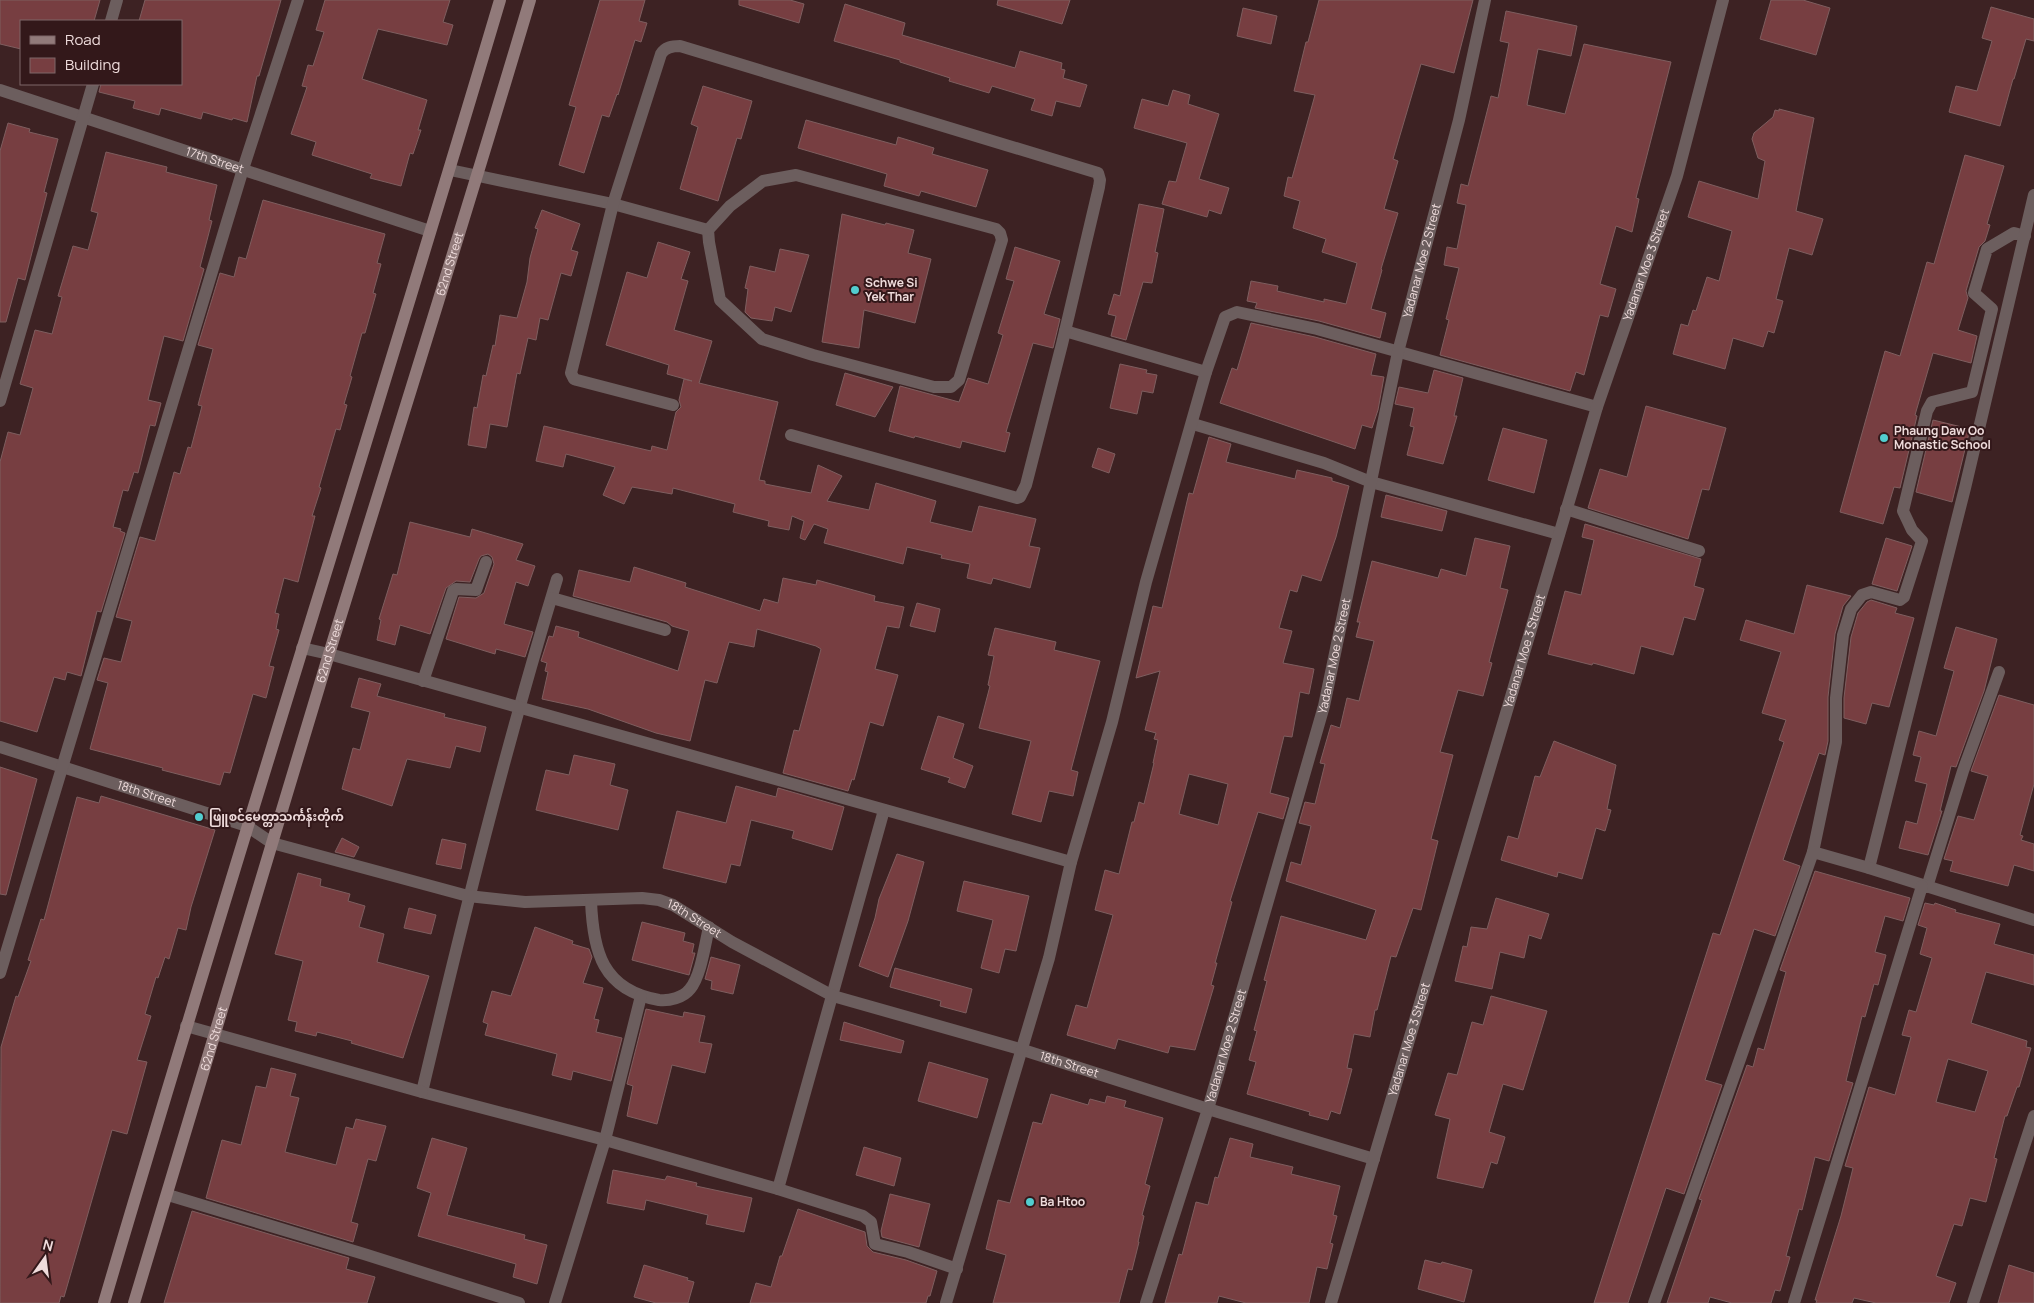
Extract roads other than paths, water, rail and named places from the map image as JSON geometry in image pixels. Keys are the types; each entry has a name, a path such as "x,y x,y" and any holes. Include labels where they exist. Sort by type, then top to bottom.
{"main road":[{"path":"104,1303 186,1026 450,170 500,0"},
{"name":"62nd Street","path":"134,1303 329,654 478,176 530,0"}],"street":[{"path":"111,20 117,0"},
{"path":"0,973 243,169 298,0"},
{"name":"Yadanar Moe 2 Street","path":"1146,1303 1208,1109 1324,706 1398,352 1459,120 1485,0"},
{"name":"Yadanar Moe 3 Street","path":"1331,1303 1596,407 1677,176 1723,0"},
{"path":"673,405 577,380 572,377 614,204 660,54 665,49 672,46 680,46 1098,173 1099,187 1065,332 1023,493 1017,498 791,435"},
{"path":"0,401 92,85"},
{"name":"17th Street","path":"0,90 430,231"},
{"path":"450,170 614,204 708,230"},
{"path":"796,175 996,229 1000,233 1002,240 959,380 951,387 934,387 814,356 762,339 720,300 708,242 708,230 730,206 763,180 796,175"},
{"path":"1869,868 1963,498 2034,195"},
{"path":"1654,1303 1813,852 1836,742 1836,698 1842,635 1851,609 1862,595 1871,592 1900,600 1904,598 1922,541 1912,530 1903,511 1927,411 1932,402 1972,392 1992,309 1974,293 1987,249 2014,233 2024,236"},
{"path":"946,1303 1020,1049 1049,958 1071,862 1112,722 1146,582 1222,321 1225,317 1237,312 1318,329 1596,407"},
{"path":"1065,332 1206,372"},
{"path":"1193,424 1324,463 1371,482 1559,534"},
{"path":"1566,509 1699,551"},
{"path":"423,681 453,591 456,589 476,590 486,562"},
{"path":"422,1092 468,896 519,708 558,579"},
{"path":"552,598 665,630"},
{"path":"302,648 1071,862"},
{"path":"1794,1303 1924,886 1999,672"},
{"name":"18th Street","path":"0,747 247,826 272,843 468,896 525,902 642,898 659,900 673,905 732,942 833,996 1020,1049 1208,1109 1374,1159"},
{"path":"778,1189 884,810"},
{"path":"1813,852 2034,920"},
{"path":"591,900 593,932 601,960 608,972 621,984 641,996 668,1001 680,997 690,990 700,964 709,927"},
{"path":"555,1303 605,1140 641,996"},
{"path":"186,1026 778,1189 863,1216 871,1222 875,1244 908,1252 957,1268"},
{"path":"1974,1303 2034,1116"},
{"path":"168,1195 519,1303"}],"place":[{"name":"Schwe Si Yek Thar","path":"855,290"},
{"name":"Phaung Daw Oo Monastic School","path":"1884,438"},
{"name":"ဖြူစင်မေတ္တာသင်္ကန်းတိုက်","path":"199,817"},
{"name":"Ba Htoo","path":"1030,1202"}]}
